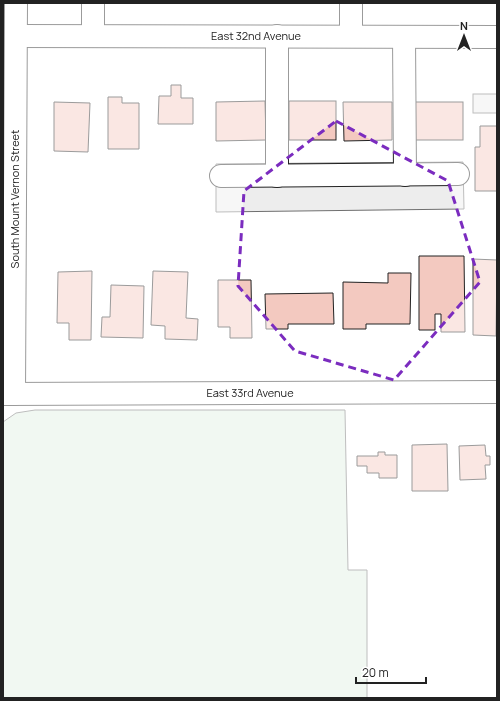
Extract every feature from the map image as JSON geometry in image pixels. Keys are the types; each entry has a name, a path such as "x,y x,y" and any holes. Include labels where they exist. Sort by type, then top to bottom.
{"street":[{"name":"South Mount Vernon Street","path":"9,394 9,127 16,36 16,3"},
{"path":"93,3 93,36"},
{"path":"351,3 351,36"},
{"name":"East 32nd Avenue","path":"16,36 497,37"},
{"path":"277,36 277,176"},
{"path":"404,37 405,175"},
{"path":"222,176 458,174"},
{"name":"East 33rd Avenue","path":"9,394 497,392"}],"highlighted area":[{"path":"336,121 448,181 480,282 394,380 295,351 238,286 244,191"}],"green space":[{"path":"35,410 345,410 348,570 367,570 367,698 3,698 3,422 16,413"}],"shaded area":[{"path":"473,94 497,94 497,113 473,113"},
{"path":"463,162 464,209 216,212 216,164"}],"building":[{"path":"171,85 181,85 181,98 193,98 193,124 158,124 159,96 171,96"},
{"path":"108,97 122,97 122,103 139,103 139,149 108,149"},
{"path":"265,101 266,140 216,141 216,102"},
{"path":"289,101 336,101 336,140 289,140"},
{"path":"54,102 90,103 88,152 54,151"},
{"path":"343,102 392,102 392,140 344,141"},
{"path":"415,102 463,102 463,140 415,140"},
{"path":"480,126 497,126 497,191 475,191 475,147 480,147"},
{"path":"419,256 464,256 465,332 441,332 441,314 435,314 435,330 419,330"},
{"path":"473,259 497,260 496,336 473,335"},
{"path":"92,271 91,340 69,340 69,323 57,323 58,272"},
{"path":"153,271 188,272 186,318 198,319 197,340 165,339 165,326 151,325"},
{"path":"388,273 411,273 410,324 366,324 366,329 343,329 343,282 388,283"},
{"path":"218,280 251,280 252,338 230,338 230,327 218,327"},
{"path":"111,285 144,286 143,338 101,337 102,317 110,317"},
{"path":"333,293 334,324 288,324 288,329 266,329 265,294"},
{"path":"447,444 448,491 412,491 412,445"},
{"path":"485,445 486,456 490,456 490,465 485,465 486,479 460,480 459,446"},
{"path":"378,452 385,452 385,455 397,455 397,478 379,478 379,473 367,473 367,466 357,466 357,456 378,456"}]}
